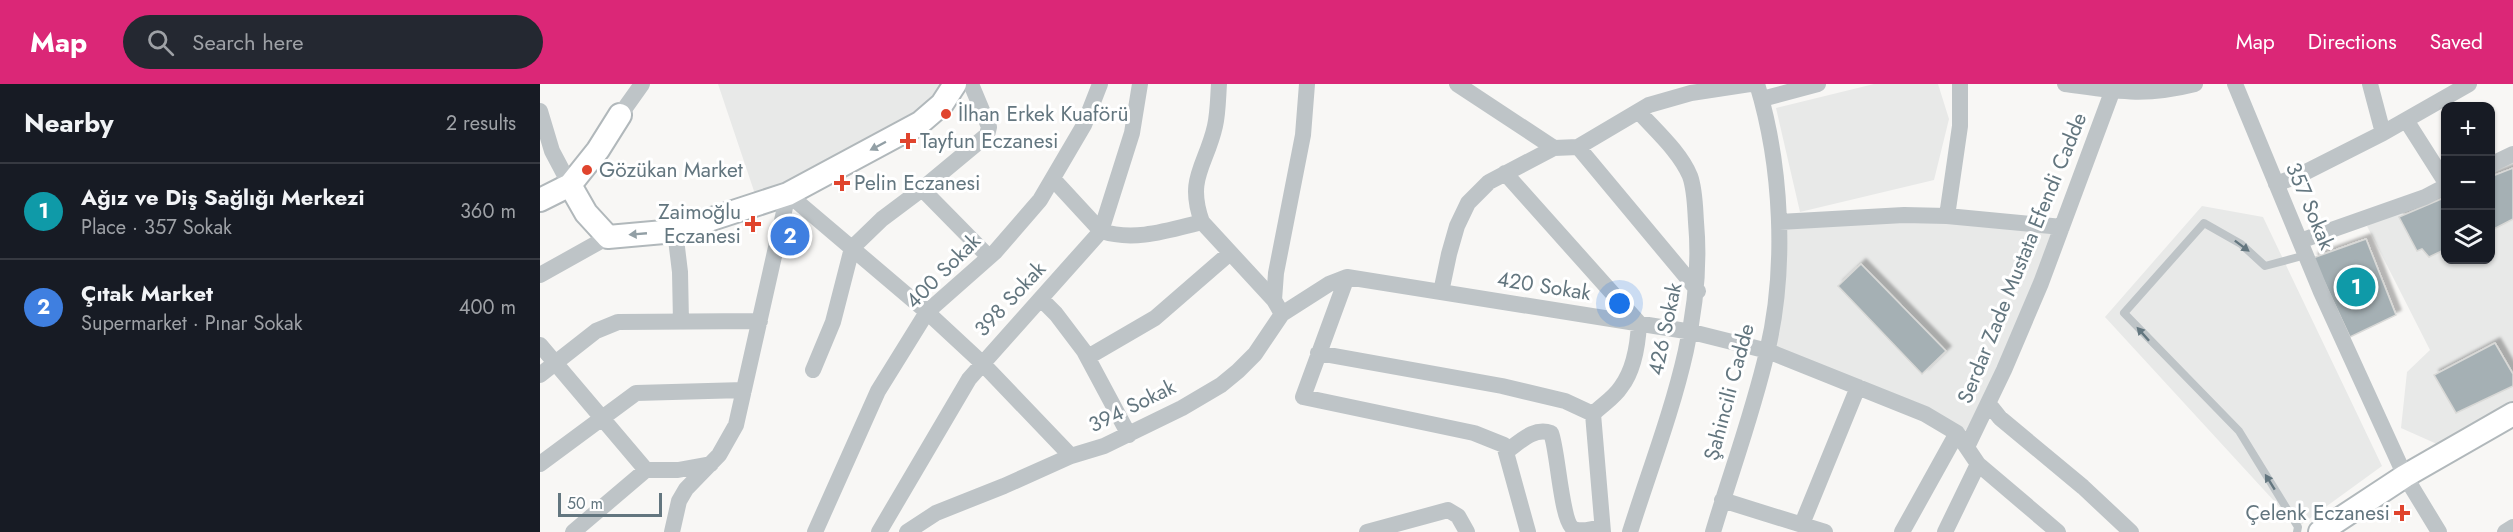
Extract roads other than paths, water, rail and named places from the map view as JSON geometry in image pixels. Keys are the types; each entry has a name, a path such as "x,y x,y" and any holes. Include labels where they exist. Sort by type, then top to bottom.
{"street":[{"path":"540,200 570,185 598,150 642,84"},
{"path":"540,275 608,237 675,231 788,194 920,123 942,104 954,84"},
{"path":"813,370 833,321 852,248 882,219 987,135 989,127 970,84"},
{"name":"400 Sokak","path":"815,532 878,391 927,312 989,257 1040,200 1084,125 1101,84"},
{"name":"398 Sokak","path":"879,532 951,408 981,363 1101,231 1132,134 1140,84"},
{"path":"1219,84 1216,124 1197,179 1195,200 1202,222 1278,307"},
{"path":"1278,307 1276,273 1303,135 1307,84"},
{"path":"1457,84 1554,148"},
{"path":"1442,292 1454,236 1467,203 1489,182 1554,148 1578,147 1649,105 1672,98 1750,84"},
{"path":"1760,91 1818,84"},
{"path":"1947,216 1960,126 1960,84"},
{"path":"2065,84 2156,93 2195,84"},
{"name":"357 Sokak","path":"2235,84 2303,248 2405,476 2439,532"},
{"path":"2370,84 2383,134"},
{"path":"2276,184 2300,175 2383,134 2469,84"},
{"name":"Serdar Zade Mustata Efendi Cadde","path":"1967,447 2037,293 2114,88"},
{"name":"Şahincili Cadde","path":"1713,532 1768,351 1776,297 1779,222 1760,91"},
{"path":"540,111 552,151 570,185 586,213 608,237"},
{"name":"426 Sokak","path":"1630,532 1652,471 1692,332 1700,256 1694,196 1689,175 1667,144 1638,112"},
{"path":"2406,120 2441,178"},
{"path":"1578,147 1698,291"},
{"path":"2495,163 2513,154"},
{"path":"1505,173 1639,322 1638,336 1628,376 1621,388 1593,414"},
{"path":"1053,179 1101,231 1122,236 1142,235 1202,222"},
{"path":"2303,248 2425,197 2441,187"},
{"path":"922,189 989,257"},
{"path":"788,194 927,312 981,363 1071,456"},
{"path":"672,532 679,501 686,489 711,464 729,441 736,425 788,194"},
{"path":"1779,222 1904,214 2062,227"},
{"path":"675,231 680,272 681,321"},
{"path":"1088,357 1155,318 1230,253"},
{"path":"1347,277 1303,397 1474,433 1504,445 1528,532"},
{"name":"394 Sokak","path":"907,532 936,513 1071,456 1104,446 1182,408 1221,385 1255,354 1278,307 1347,277"},
{"name":"420 Sokak","path":"1347,277 1639,322 1692,332 1768,351 1925,414 1957,433"},
{"path":"1041,299 1056,314 1088,357 1129,435"},
{"path":"540,375 606,326 618,322 760,321"},
{"path":"540,345 646,470"},
{"path":"1318,353 1502,386 1558,399 1593,414"},
{"path":"1802,524 1858,387"},
{"path":"540,464 636,393 744,390"},
{"path":"1988,403 2000,418 2083,487 2131,532"},
{"path":"1507,451 1533,433 1543,430 1551,433 1555,444 1569,525 1574,530 1603,530 1593,414"},
{"path":"2320,532 2405,476 2513,414"},
{"path":"1902,532 1957,433 1978,464 2058,532"},
{"path":"573,532 646,470 678,470 711,464"},
{"path":"1944,532 1978,464"},
{"path":"1722,500 1825,532"},
{"path":"1367,532 1449,510 1458,516 1467,532"},
{"path":"2505,532 2513,527"}],"lane":[{"path":"2297,532 2298,527 2239,431 2124,313 2204,223 2241,244 2265,266 2303,248"}],"place":[{"name":"İlhan Erkek Kuaförü","path":"946,114"},
{"name":"Tayfun Eczanesi","path":"908,141"},
{"name":"Gözükan Market","path":"587,170"},
{"name":"Pelin Eczanesi","path":"842,183"},
{"name":"Zaimoğlu Eczanesi","path":"753,224"},
{"name":"Çıtak Market","path":"790,236"},
{"name":"Ağız ve Diş Sağlığı Merkezi","path":"2356,287"},
{"name":"Çelenk Eczanesi","path":"2402,513"}]}
